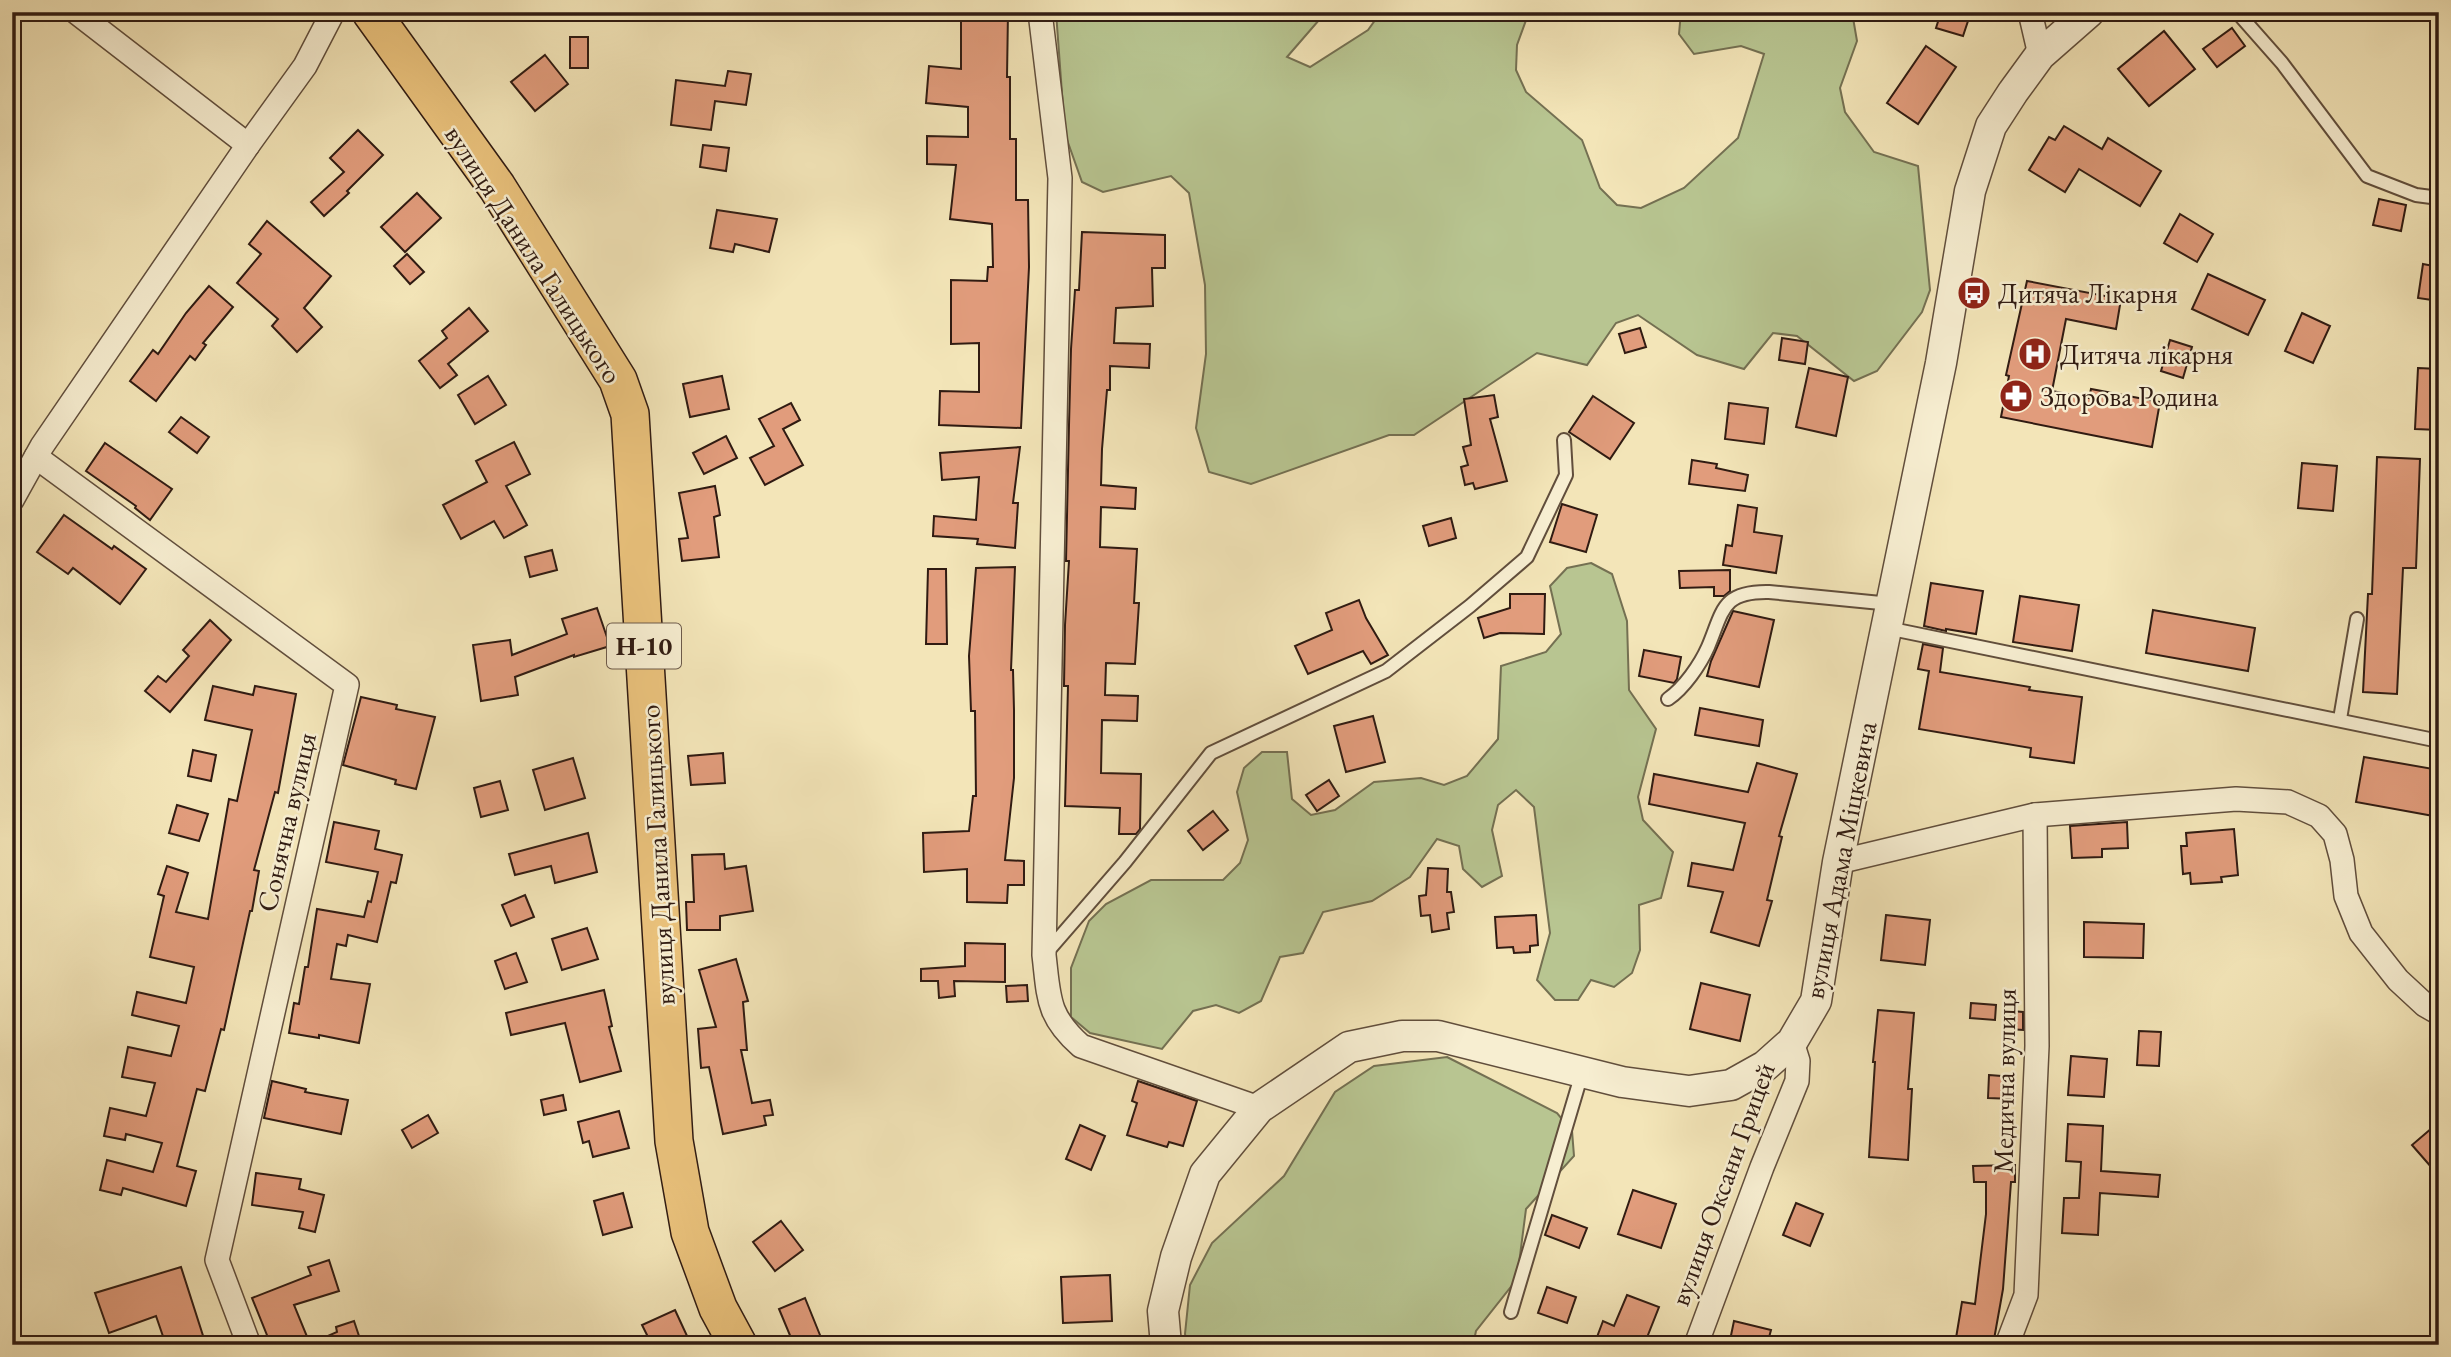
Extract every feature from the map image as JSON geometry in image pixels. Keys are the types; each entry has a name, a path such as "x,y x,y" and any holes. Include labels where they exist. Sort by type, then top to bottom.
{"main road":[{"name":"вулиця Данила Галицького","path":"371,12 497,187 618,380 630,414 674,1141 690,1232 718,1308 738,1345"}],"street":[{"path":"76,12 248,145"},
{"path":"12,500 36,457 248,145 305,66 333,12"},
{"path":"1040,12 1060,178 1044,955 1049,1005 1063,1030 1081,1046 1259,1108"},
{"path":"2030,12 2040,54"},
{"name":"вулиця Адама Міцкевича","path":"1166,1345 1163,1311 1176,1257 1205,1174 1259,1108 1349,1047 1402,1036 1438,1036 1622,1082 1689,1091 1731,1085 1765,1066 1792,1042 1816,1001 1838,862 1942,358 1970,191 1992,126 2040,54 2089,12"},
{"name":"Сонячна вулиця","path":"36,457 347,685 217,1260 249,1345"},
{"path":"1838,862 2035,815 2236,799 2288,802 2319,816 2335,834 2342,860 2346,896 2361,933 2398,980 2425,1005 2439,1013"},
{"name":"Медична вулиця","path":"2007,1345 2026,1295 2037,1046 2035,815"},
{"name":"вулиця Оксани Грицей","path":"1696,1345 1797,1081 1798,1061 1792,1042"}],"lane":[{"path":"2237,12 2282,63 2367,176 2416,195 2439,198"},
{"path":"1044,955 1125,862 1211,753 1386,671 1470,606 1527,557 1566,475 1564,440"},
{"path":"1668,699 1678,692 1707,650 1720,612 1739,597 1751,592 1889,616 2439,741"},
{"path":"2340,719 2357,619"},
{"path":"1511,1312 1582,1073"}],"green space":[{"path":"1056,12 1326,12 1287,57 1310,67 1368,30 1381,12 1529,12 1517,45 1516,70 1526,92 1582,140 1600,188 1617,205 1641,208 1684,188 1738,138 1764,54 1741,46 1694,54 1679,34 1681,12 1852,12 1857,41 1840,88 1845,112 1874,152 1918,166 1930,290 1922,312 1877,371 1854,381 1797,336 1773,333 1744,369 1697,355 1638,315 1616,323 1587,365 1537,353 1414,435 1389,435 1251,484 1209,472 1196,428 1206,354 1205,285 1189,193 1171,176 1103,192 1082,182 1065,134"},
{"path":"1591,563 1612,574 1627,621 1629,690 1656,729 1638,797 1643,820 1673,852 1661,898 1639,905 1640,950 1632,973 1614,987 1591,980 1578,1000 1555,1000 1537,980 1550,933 1534,807 1516,790 1498,805 1492,830 1502,876 1482,887 1463,869 1459,846 1437,839 1410,877 1372,901 1323,912 1303,953 1280,957 1261,1001 1239,1013 1216,1005 1193,1011 1162,1049 1090,1033 1071,1017 1071,968 1089,921 1106,904 1151,880 1223,880 1240,863 1248,840 1237,792 1244,768 1262,752 1287,752 1292,799 1311,815 1335,810 1374,782 1421,778 1444,785 1467,776 1498,739 1501,666 1546,652 1561,634 1550,586 1567,568"},
{"path":"1447,1057 1557,1113 1572,1131 1574,1156 1526,1209 1517,1279 1476,1331 1473,1345 1187,1345 1185,1334 1190,1285 1212,1243 1284,1176 1335,1092 1374,1066"}],"building":[{"path":"961,12 1008,12 1007,77 1010,77 1010,139 1016,139 1016,200 1028,200 1029,267 1021,428 939,425 940,391 979,392 979,343 951,344 951,280 987,281 988,267 993,267 992,224 950,219 956,165 927,164 927,136 968,137 968,107 926,103 929,66 961,69"},
{"path":"1941,12 1971,12 1963,36 1936,28"},
{"path":"2232,28 2245,46 2217,67 2203,49"},
{"path":"2164,31 2195,69 2149,106 2118,69"},
{"path":"570,37 588,37 588,68 570,68"},
{"path":"1926,46 1956,67 1918,124 1887,103"},
{"path":"545,55 568,84 535,111 511,82"},
{"path":"728,71 751,74 746,105 715,101 711,130 671,125 676,80 725,86"},
{"path":"2064,126 2102,149 2108,138 2161,171 2140,206 2079,169 2065,192 2029,170 2049,137 2055,140"},
{"path":"358,130 383,155 324,216 311,202 344,172 330,158"},
{"path":"703,145 729,148 726,171 700,167"},
{"path":"417,193 441,218 405,252 381,227"},
{"path":"2379,199 2406,205 2401,231 2373,225"},
{"path":"717,210 777,219 769,252 735,244 733,252 710,248"},
{"path":"2180,214 2213,234 2197,262 2164,243"},
{"path":"267,221 331,276 304,308 322,327 297,352 272,326 278,319 237,283 261,254 249,244"},
{"path":"1082,232 1165,235 1165,268 1152,268 1153,306 1116,308 1114,343 1150,344 1149,368 1110,366 1110,390 1107,390 1102,449 1101,485 1136,488 1135,509 1101,507 1100,547 1137,549 1134,603 1139,603 1135,664 1106,663 1105,695 1138,696 1137,721 1102,720 1101,773 1141,774 1140,829 1136,834 1119,834 1120,808 1065,806 1068,686 1064,686 1069,561 1066,561 1071,349 1075,290 1079,290"},
{"path":"407,254 424,272 410,284 394,266"},
{"path":"2423,264 2439,267 2439,301 2418,298"},
{"path":"2208,274 2265,300 2248,335 2192,309"},
{"name":"Дитяча лікарня","path":"2027,281 2121,299 2116,329 2066,319 2052,391 2089,398 2091,389 2160,402 2152,447 2001,417 2009,376 2006,375"},
{"path":"209,286 233,307 203,343 206,345 195,360 190,356 156,401 130,381 153,350 158,354 186,313"},
{"path":"469,308 488,331 448,364 457,375 440,388 419,361 447,338 442,331"},
{"path":"2302,313 2330,326 2313,363 2285,351"},
{"path":"1640,328 1646,347 1625,353 1619,334"},
{"path":"1782,338 1808,342 1805,364 1779,360"},
{"path":"2170,340 2192,347 2183,378 2161,371"},
{"path":"1809,368 1848,377 1836,436 1796,427"},
{"path":"2418,368 2439,369 2439,430 2415,429"},
{"path":"488,376 506,405 475,424 458,395"},
{"path":"722,376 729,409 690,417 683,384"},
{"path":"1494,395 1498,417 1490,419 1507,481 1475,489 1473,483 1465,485 1461,467 1468,465 1463,447 1471,445 1464,399"},
{"path":"1593,396 1634,423 1610,459 1569,432"},
{"path":"791,403 800,420 783,429 803,465 765,485 750,458 774,446 759,419"},
{"path":"1729,403 1768,408 1764,444 1725,439"},
{"path":"181,417 209,437 197,453 169,432"},
{"path":"726,436 737,458 704,474 693,453"},
{"path":"514,442 530,474 506,486 527,525 504,538 494,521 461,539 443,505 487,482 476,461"},
{"path":"105,443 172,489 150,520 135,508 136,506 86,471"},
{"path":"1020,447 1013,503 1018,503 1015,548 977,544 978,539 933,536 934,516 976,520 979,477 942,480 940,453"},
{"path":"2377,457 2420,459 2416,568 2403,568 2397,694 2363,692 2368,594 2372,594"},
{"path":"1692,460 1717,464 1716,468 1748,475 1745,491 1689,484"},
{"path":"2302,463 2337,466 2333,511 2298,508"},
{"path":"715,486 720,515 714,517 719,557 682,561 679,539 688,538 679,493"},
{"path":"1562,504 1597,515 1586,552 1550,542"},
{"path":"1738,505 1757,508 1754,532 1782,536 1776,573 1723,565 1726,545 1732,546"},
{"path":"64,515 146,569 120,604 73,568 68,574 37,552"},
{"path":"1451,518 1456,538 1429,546 1423,526"},
{"path":"552,550 557,570 530,577 525,557"},
{"path":"1015,567 1011,670 1014,778 1005,860 1024,861 1024,885 1008,885 1007,903 967,902 967,869 924,872 923,833 969,831 973,796 976,796 975,711 971,711 969,656 976,568"},
{"path":"928,569 946,569 947,644 926,644"},
{"path":"1730,570 1730,591 1724,596 1714,596 1714,587 1680,588 1679,571"},
{"path":"1931,583 1983,591 1976,634 1924,626"},
{"path":"1510,594 1545,594 1544,634 1500,633 1484,638 1478,618 1510,608"},
{"path":"2020,596 2079,605 2072,651 2013,642"},
{"path":"1359,600 1366,618 1388,655 1371,664 1363,651 1308,674 1295,646 1332,630 1326,613"},
{"path":"597,608 610,646 574,655 515,677 518,695 481,701 473,645 510,640 512,655 567,634 562,619"},
{"path":"2153,610 2255,628 2248,671 2146,653"},
{"path":"1733,611 1774,620 1759,687 1707,676"},
{"path":"210,620 231,640 170,712 145,691 158,676 166,682 189,656 183,650"},
{"path":"1923,644 1943,648 1940,672 2030,687 2029,690 2082,697 2074,763 2030,757 2031,748 1919,729 1929,671 1918,669"},
{"path":"1644,650 1681,657 1674,683 1639,676"},
{"path":"213,686 253,695 255,686 296,694 278,793 275,792 254,870 259,871 252,911 224,1030 221,1029 205,1091 197,1089 177,1166 196,1171 186,1206 123,1188 121,1195 100,1190 107,1160 153,1172 162,1143 126,1134 125,1140 104,1136 110,1108 146,1116 155,1083 122,1077 128,1047 171,1056 179,1026 132,1015 137,992 186,1003 194,967 150,957 164,896 158,894 167,866 188,873 176,912 208,919 229,799 237,801 252,730 205,720"},
{"path":"361,697 397,705 396,709 435,717 416,789 395,784 396,780 343,765"},
{"path":"1700,708 1763,720 1759,746 1695,735"},
{"path":"1373,716 1385,762 1346,772 1334,726"},
{"path":"193,750 216,755 211,781 188,776"},
{"path":"723,753 725,783 691,785 688,756"},
{"path":"2364,757 2439,770 2439,817 2356,802"},
{"path":"573,758 585,798 545,810 533,770"},
{"path":"1757,763 1797,774 1779,836 1782,837 1767,900 1772,901 1759,946 1711,932 1723,892 1688,886 1692,863 1733,870 1745,823 1649,804 1654,774 1748,792"},
{"path":"1329,780 1339,796 1317,811 1306,795"},
{"path":"500,781 508,810 481,817 474,788"},
{"path":"177,805 208,814 199,841 169,833"},
{"path":"1213,811 1228,830 1203,850 1188,831"},
{"path":"334,822 379,831 375,849 402,855 396,883 391,882 377,942 348,935 346,946 337,944 331,979 370,984 359,1043 319,1035 319,1038 289,1033 294,1003 299,1004 305,967 308,967 317,909 364,917 368,901 371,902 378,872 326,862"},
{"path":"2127,822 2128,848 2102,849 2102,857 2072,858 2070,826"},
{"path":"2234,829 2238,875 2221,877 2222,882 2191,884 2190,873 2183,874 2181,846 2187,846 2186,833"},
{"path":"588,833 597,872 555,883 551,866 515,875 509,854"},
{"path":"724,854 725,869 746,866 753,911 720,916 720,930 687,930 686,902 694,902 692,855"},
{"path":"1428,868 1448,869 1447,892 1451,892 1454,912 1447,913 1449,929 1432,932 1430,915 1421,916 1419,896 1426,895"},
{"path":"525,895 534,917 511,926 502,905"},
{"path":"1536,915 1538,945 1530,946 1530,952 1514,953 1513,947 1497,948 1495,917"},
{"path":"1886,915 1930,920 1925,965 1881,960"},
{"path":"2084,922 2144,924 2143,958 2084,957"},
{"path":"587,928 598,959 562,970 552,939"},
{"path":"965,943 1005,944 1005,982 954,981 955,996 939,998 938,981 921,981 921,969 965,966"},
{"path":"516,953 527,982 505,989 495,961"},
{"path":"736,959 748,1001 743,1002 747,1050 741,1050 752,1103 770,1100 773,1115 764,1116 766,1125 723,1134 709,1067 701,1068 698,1029 716,1027 699,970"},
{"path":"1701,983 1750,995 1740,1041 1690,1029"},
{"path":"1027,985 1028,1001 1007,1002 1006,986"},
{"path":"604,990 612,1026 609,1027 621,1071 580,1082 565,1023 511,1035 506,1013"},
{"path":"1971,1003 1996,1005 1995,1020 1970,1018"},
{"path":"1878,1010 1914,1013 1908,1089 1912,1089 1908,1160 1869,1157"},
{"path":"2011,1011 2023,1012 2023,1030 2010,1029"},
{"path":"2139,1031 2161,1032 2159,1066 2137,1065"},
{"path":"2071,1056 2107,1059 2104,1097 2068,1095"},
{"path":"1989,1075 2014,1077 2013,1099 1988,1098"},
{"path":"272,1081 306,1089 305,1092 348,1100 341,1134 264,1118"},
{"path":"1138,1081 1197,1101 1183,1146 1169,1142 1167,1147 1127,1135 1137,1103 1132,1101"},
{"path":"563,1095 566,1110 544,1115 541,1100"},
{"path":"619,1111 629,1148 593,1157 589,1141 583,1143 578,1122"},
{"path":"428,1115 438,1133 412,1148 402,1130"},
{"path":"2439,1122 2439,1176 2412,1145"},
{"path":"2068,1124 2103,1126 2101,1171 2160,1175 2158,1197 2100,1193 2098,1235 2062,1233 2064,1198 2079,1198 2081,1162 2066,1161"},
{"path":"1080,1125 1105,1136 1091,1170 1066,1159"},
{"path":"2015,1165 2015,1182 2011,1182 2003,1289 1993,1345 1956,1338 1962,1302 1975,1304 1986,1214 1986,1182 1974,1182 1973,1166"},
{"path":"256,1173 301,1179 299,1189 324,1195 315,1232 299,1228 303,1212 252,1205"},
{"path":"1633,1190 1676,1204 1661,1248 1618,1234"},
{"path":"623,1193 632,1227 603,1235 594,1201"},
{"path":"1796,1203 1823,1214 1810,1246 1783,1235"},
{"path":"1552,1215 1587,1228 1579,1248 1545,1235"},
{"path":"781,1221 803,1250 775,1271 753,1242"},
{"path":"329,1260 339,1291 294,1305 310,1344 337,1332 336,1327 354,1321 362,1345 271,1345 252,1298 311,1275 308,1267"},
{"path":"181,1267 206,1345 166,1345 156,1316 109,1333 95,1293"},
{"path":"1110,1275 1112,1321 1063,1323 1061,1277"},
{"path":"1547,1287 1576,1297 1567,1323 1538,1313"},
{"path":"1627,1295 1659,1307 1644,1345 1594,1345 1603,1321 1614,1326"},
{"path":"805,1298 824,1345 794,1345 779,1309"},
{"path":"675,1310 688,1338 674,1345 652,1345 642,1325"},
{"path":"1734,1321 1771,1330 1767,1345 1729,1345"}],"place":[{"name":"Дитяча Лікарня","path":"1974,293"},
{"name":"Дитяча лікарня","path":"2035,354"},
{"name":"Здорова Родина","path":"2016,396"}]}
